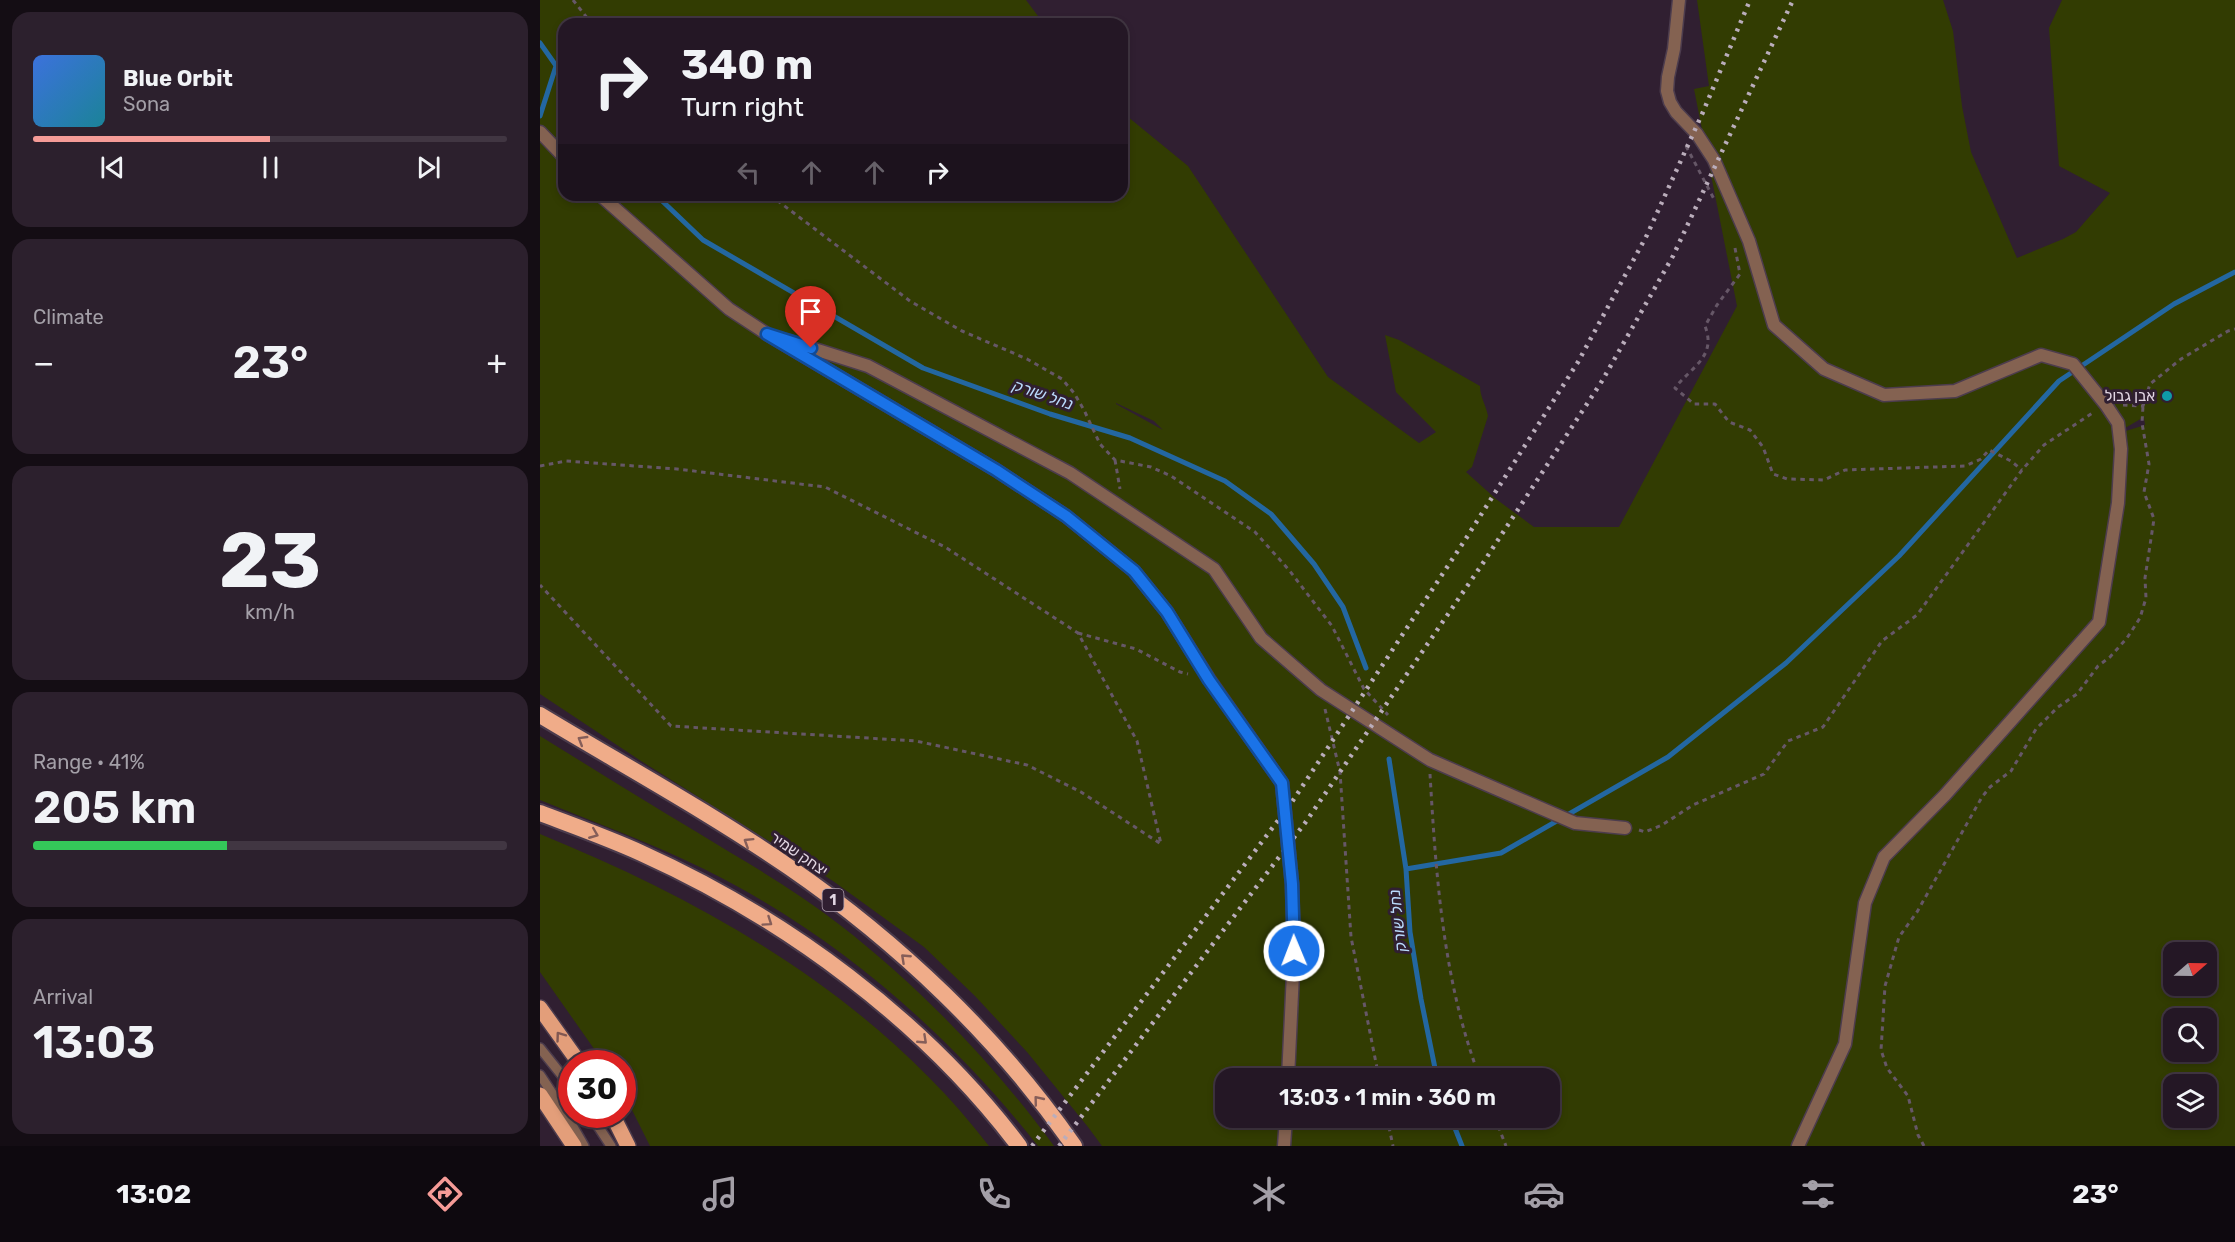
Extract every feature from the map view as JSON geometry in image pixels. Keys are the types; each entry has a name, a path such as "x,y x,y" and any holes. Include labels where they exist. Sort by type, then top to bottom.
{"highway":[{"name":"יצחק שמיר","path":"540,715 788,867 891,945 971,1022 1040,1102 1074,1146"},
{"path":"540,813 641,853 753,912 799,943 850,979 908,1026 955,1069 1019,1146"}],"main road":[{"path":"540,1008 570,1050"},
{"path":"540,1095 574,1146"},
{"path":"619,1128 627,1146"}],"street":[{"path":"1679,0 1674,49 1668,77 1667,91 1670,102 1676,112 1697,134 1718,169 1749,241 1774,325 1824,369 1884,395 1954,391 2041,355 2073,363 2118,423 2121,449 2118,503 2099,622 1945,795 1884,857 1865,903 1845,1044 1798,1146"},
{"path":"540,132 558,150"},
{"path":"607,201 729,309 996,470 1066,516 1134,571 1167,612 1209,680 1282,783 1292,884 1294,940 1288,1068"},
{"path":"767,334 868,366 1070,473 1214,569 1261,638 1321,690 1430,760 1575,823 1625,828"},
{"path":"1284,1146 1285,1128"}],"lane":[{"path":"540,1048 558,1070"},
{"path":"540,1075 584,1146"},
{"path":"599,1128 611,1146"}],"path":[{"path":"573,0 587,18"},
{"path":"1924,1146 1918,1135 1908,1096 1887,1068 1881,1050 1885,986 1899,937 1917,912 1982,796 2011,771 2036,729 2058,707 2077,694 2098,666 2110,657 2127,638 2140,618 2144,606 2145,578 2154,519 2144,492 2149,464 2142,423 2143,406 2150,384 2181,359 2235,329"},
{"path":"1625,828 1645,832 1662,825 1693,805 1764,774 1788,741 1823,727 1882,641 1917,615 2022,470 2043,445 2106,405 2143,406"},
{"path":"1115,460 1120,484 1121,509"},
{"path":"540,466 566,461 677,469 825,487 945,547 1078,633 1136,649 1180,672 1209,680"},
{"path":"540,585 671,726 916,741 1027,765 1081,792 1161,844 1137,741 1078,633"},
{"path":"1321,690 1340,772 1351,937 1377,1068"},
{"path":"1389,1128 1393,1146"},
{"path":"1499,1128 1506,1146"}],"green space":[{"path":"540,0 1026,0 1040,18 558,18 558,201 1128,201 1128,117 1188,166 1328,377 1419,443 1436,432 1396,392 1385,335 1399,340 1480,386 1488,416 1472,467 1466,472 1496,499 1534,527 1619,527 1737,306 1694,89 1709,86 1697,0 1943,0 1953,31 1962,106 1971,152 2017,258 2076,232 2110,193 2059,166 2049,28 2062,0 2235,0 2235,1146 1102,1146 1027,1052 975,996 924,947 833,881 641,761 540,694","holes":["1116,403 1154,421 1163,430","2144,417 2145,425 2113,435"]},
{"path":"540,736 769,876 840,925 899,974 954,1028 1006,1085 1054,1146 1038,1146 1003,1104 927,1025 843,955 798,923 752,895 684,859 540,800"},
{"path":"540,834 666,891 786,960 841,1000 894,1044 944,1093 989,1146 650,1146 636,1118 636,1050 595,1050 540,972"}],"waterway":[{"name":"נחל שורק","path":"540,43 558,68"},
{"path":"540,116 556,66"},
{"name":"נחל שורק","path":"662,201 703,240 923,368 1050,414 1130,438 1225,481 1271,514 1314,564 1343,607 1366,668"},
{"path":"1406,869 1501,853 1668,757 1786,663 1899,556 2059,381 2174,304 2235,272"},
{"name":"נחל שורק","path":"1389,759 1406,869 1410,932 1435,1068"},
{"name":"נחל שורק","path":"1455,1128 1462,1146"}],"railway":[{"path":"1032,1146 1292,802 1465,540 1578,362 1647,235 1703,112 1750,0"},
{"path":"1059,1146 1305,823 1483,563 1602,381 1673,256 1793,0"}],"place":[{"name":"אבן גבול","path":"2167,396"}],"route":[{"path":"811,348 767,334 996,470 1066,516 1134,571 1167,612 1209,680 1282,783 1292,884 1294,951"}]}
